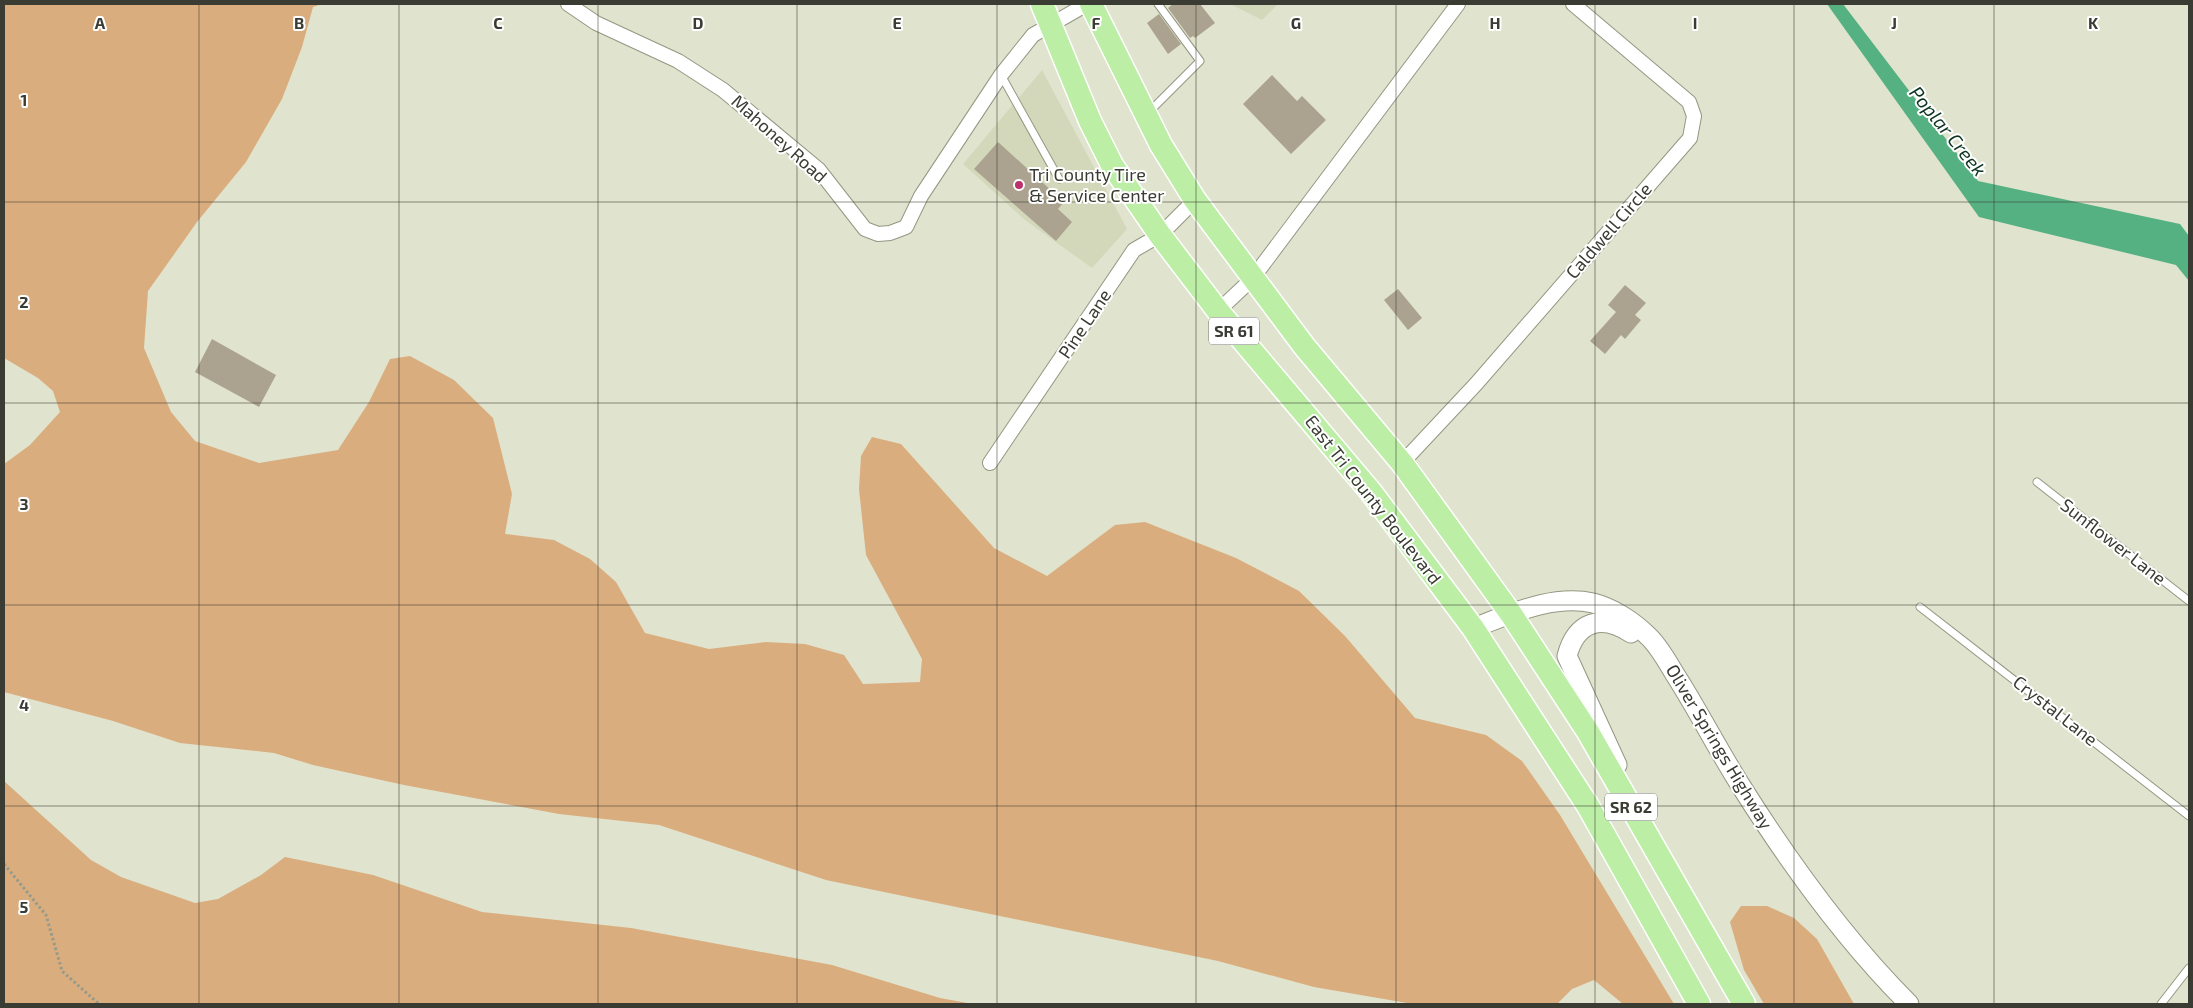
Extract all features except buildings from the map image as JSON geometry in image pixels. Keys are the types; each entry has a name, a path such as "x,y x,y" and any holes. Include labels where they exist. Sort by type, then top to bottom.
{"highway":[{"name":"East Tri County Boulevard","path":"1042,4 1090,122 1112,165 1160,235 1218,311 1372,492 1473,628 1588,806 1699,1004"},
{"name":"SR 61","path":"1092,4 1161,145 1195,200 1252,278 1402,464 1511,614"},
{"name":"SR 62","path":"1511,614 1588,732 1744,1004"}],"main road":[{"name":"Oliver Springs Highway","path":"1473,628 1511,614 1567,600 1594,603 1625,617 1649,636 1683,687 1741,786 1788,858 1843,932 1909,1004"},
{"path":"1658,853 1567,656 1571,640 1579,631 1594,622 1612,624 1624,628 1636,636 1683,687"}],"street":[{"name":"Mahoney Road","path":"568,4 596,23 678,61 723,90 819,170 864,229 878,234 890,233 906,227 922,196 1001,75 1033,35 1087,4"},
{"path":"1218,311 1252,278 1458,4"},
{"name":"Caldwell Circle","path":"1402,464 1476,384 1690,138 1694,116 1689,102 1574,4"},
{"name":"Pine Lane","path":"990,463 1134,250 1160,235 1195,200"}],"lane":[{"path":"1146,116 1200,61 1158,4"},
{"path":"1001,75 1058,178"},
{"name":"Sunflower Lane","path":"2037,482 2189,601"},
{"name":"Crystal Lane","path":"1920,607 2189,816"},
{"path":"2161,1004 2189,968"}],"path":[{"path":"4,864 46,915 62,971 99,1004"}],"shaded area":[{"path":"4,4 322,4 313,7 302,47 282,99 246,162 197,222 148,291 144,348 171,412 195,441 259,463 338,450 369,402 390,359 410,356 454,380 493,418 512,494 505,534 554,540 590,559 616,582 645,633 709,649 766,642 805,644 844,655 863,684 920,682 922,659 866,555 859,489 861,456 872,437 901,444 994,548 1047,576 1115,525 1145,522 1236,558 1299,591 1345,636 1415,718 1486,735 1522,761 1560,815 1674,1004 1623,1004 1594,980 1572,989 1557,1004 1413,1004 1314,987 1218,961 826,880 659,825 559,814 404,785 313,765 274,753 180,743 113,721 4,692 4,464 30,445 60,412 53,391 38,378 4,358"},
{"path":"1230,4 1278,4 1262,20"},
{"name":"Poplar Creek","path":"1827,4 1843,4 1978,181 2180,224 2189,236 2189,281 2176,265 1979,217"},
{"path":"1042,70 1127,229 1092,268 1025,220 963,164"},
{"path":"4,781 91,860 121,877 195,903 218,899 261,875 285,857 373,875 482,912 631,928 832,965 940,998 973,1004 4,1004"},
{"path":"1741,906 1767,906 1794,918 1817,939 1854,1004 1764,1004 1744,970 1730,922"}],"place":[{"name":"Tri County Tire & Service Center","path":"1019,185"}]}
